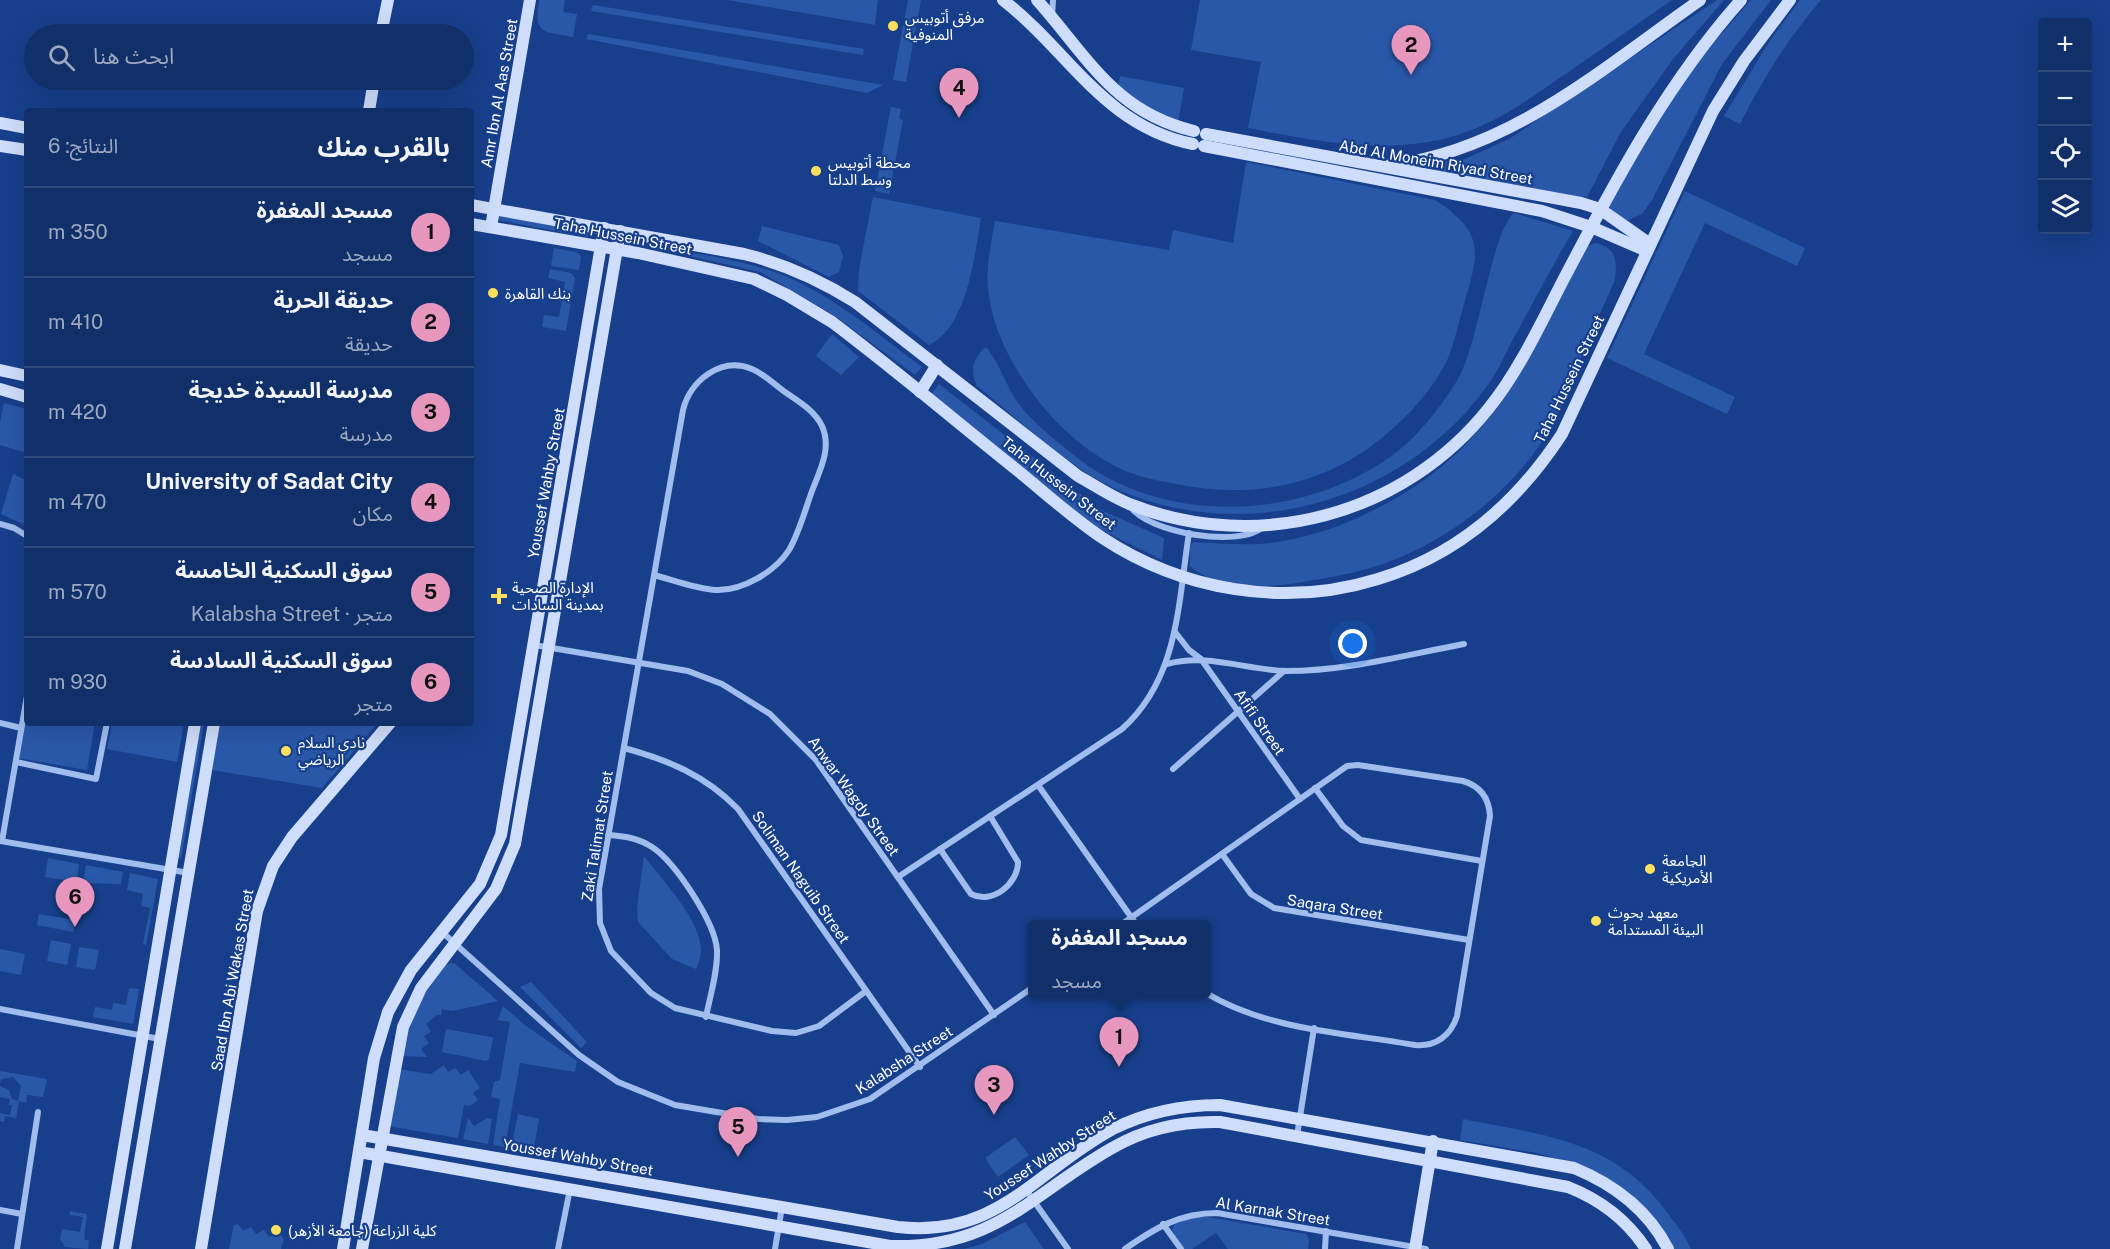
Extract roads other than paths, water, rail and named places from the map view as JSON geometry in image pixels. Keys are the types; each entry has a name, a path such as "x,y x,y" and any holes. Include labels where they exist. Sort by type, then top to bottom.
{"street":[{"path":"383,24 387,0"},
{"name":"Amr Ibn Al Aas Street","path":"491,227 530,0"},
{"name":"Abd Al Moneim Riyad Street","path":"1003,0 1064,56 1124,117 1161,135 1376,166 1572,201 1600,209 1649,247"},
{"name":"Abd Al Moneim Riyad Street","path":"1037,0 1106,83 1127,102 1199,139 1542,211 1649,247"},
{"path":"1052,18 1053,0"},
{"path":"1376,166 1443,154 1486,140 1520,123 1700,0"},
{"name":"Taha Hussein Street","path":"474,206 744,254 804,273 855,302 1078,476 1128,504 1192,522 1233,526 1265,526 1315,519 1375,498 1412,478 1462,439 1490,407 1514,372 1600,209 1666,96 1741,0"},
{"name":"Taha Hussein Street","path":"474,224 616,249 729,273 771,287 832,322 1099,536 1137,558 1182,577 1219,587 1262,593 1327,591 1370,582 1411,567 1468,535 1518,492 1546,459 1562,434 1713,111 1744,61 1790,0"},
{"path":"1064,56 1076,45"},
{"path":"369,108 372,90"},
{"path":"0,123 24,127"},
{"path":"0,146 24,150"},
{"path":"1502,202 1506,189"},
{"name":"Youssef Wahby Street","path":"343,1249 374,1058 388,1012 411,970 476,890 497,848 504,822 604,228"},
{"name":"Youssef Wahby Street","path":"362,1249 402,1027 421,988 496,889 515,844 620,231"},
{"path":"920,392 937,365"},
{"name":"Zaki Talimat Street","path":"654,575 715,590 727,589 757,578 775,565 789,549 825,456 824,433 813,412 753,369 737,366 714,371 700,380 687,397 654,575 638,662 608,835 598,900 600,923 611,951 658,999 675,1008 706,1017 772,1031 805,1032 819,1026 866,991"},
{"path":"0,370 24,375"},
{"path":"0,389 24,396"},
{"path":"1128,504 1144,521 1189,533 1245,537 1265,526"},
{"path":"0,524 24,534"},
{"path":"898,877 1131,721 1154,692 1167,664 1189,533"},
{"name":"Afifi Street","path":"1174,632 1183,645 1201,659 1300,799"},
{"path":"1167,664 1201,659 1284,671 1354,666 1464,644"},
{"name":"Anwar Wagdy Street","path":"534,645 638,662 705,676 739,693 770,714 816,760 994,1015"},
{"path":"1173,769 1284,671"},
{"path":"24,712 1,841 189,873"},
{"path":"0,723 21,728"},
{"path":"16,762 96,779 106,726"},
{"path":"107,1249 194,726"},
{"path":"124,1249 214,726"},
{"name":"Saad Ibn Abi Wakas Street","path":"201,1249 257,911 264,888 273,866 292,837 387,726"},
{"name":"Soliman Naguib Street","path":"624,748 676,764 704,779 728,798 747,820 920,1067"},
{"path":"1128,920 1343,768 1354,765 1463,781 1483,793 1489,804 1490,816 1455,1022 1439,1041 1415,1045 1263,1018 1225,1004 1211,996"},
{"path":"1038,785 1131,918"},
{"path":"1315,788 1343,826 1361,840 1482,861"},
{"path":"940,849 971,894 984,898 991,897 1012,883 1018,870 1018,862 990,816"},
{"path":"608,835 638,840 661,854 708,921 716,939 717,957 706,1017"},
{"name":"Saqara Street","path":"1222,854 1251,894 1274,908 1469,940"},
{"name":"Kalabsha Street","path":"442,932 591,1065 632,1089 675,1105 758,1119 817,1117 870,1100 1028,991"},
{"path":"0,1009 160,1039"},
{"path":"1297,1136 1314,1028"},
{"name":"Youssef Wahby Street","path":"362,1135 898,1227 936,1228 980,1217 1026,1190 1112,1130 1160,1111 1191,1106 1220,1105 1559,1163 1588,1173 1615,1189 1638,1208 1668,1249"},
{"path":"17,1249 38,1112"},
{"name":"Youssef Wahby Street","path":"359,1152 890,1246 929,1247 958,1243 988,1233 1036,1204 1108,1151 1158,1129 1189,1123 1220,1122 1575,1189 1617,1215 1646,1249"},
{"path":"1419,1248 1433,1141"},
{"path":"558,1249 570,1189"},
{"path":"1026,1190 1068,1249"},
{"path":"775,1249 782,1207"},
{"path":"0,1209 22,1214"},
{"name":"Al Karnak Street","path":"1125,1249 1163,1224 1195,1214 1217,1213 1419,1248"},
{"path":"1163,1224 1181,1249"},
{"path":"1325,1249 1326,1231"}],"place":[{"name":"مرفق أتوبيس المنوفية","path":"893,26"},
{"name":"حديقة الحرية","path":"1411,75"},
{"name":"University of Sadat City","path":"959,118"},
{"name":"محطة أتوبيس وسط الدلتا","path":"816,171"},
{"name":"بنك القاهرة","path":"493,293"},
{"name":"الإدارة الصحية بمدينة السادات","path":"499,596"},
{"name":"نادي السلام الرياضي","path":"286,751"},
{"name":"الجامعة الأمريكية","path":"1650,869"},
{"name":"معهد بحوث البيئة المستدامة","path":"1596,921"},
{"name":"سوق السكنية السادسة","path":"75,927"},
{"name":"مسجد المغفرة","path":"1119,1067"},
{"name":"مدرسة السيدة خديجة","path":"994,1115"},
{"name":"سوق السكنية الخامسة","path":"738,1157"},
{"name":"كلية الزراعة (جامعة الأزهر)","path":"276,1230"}]}
